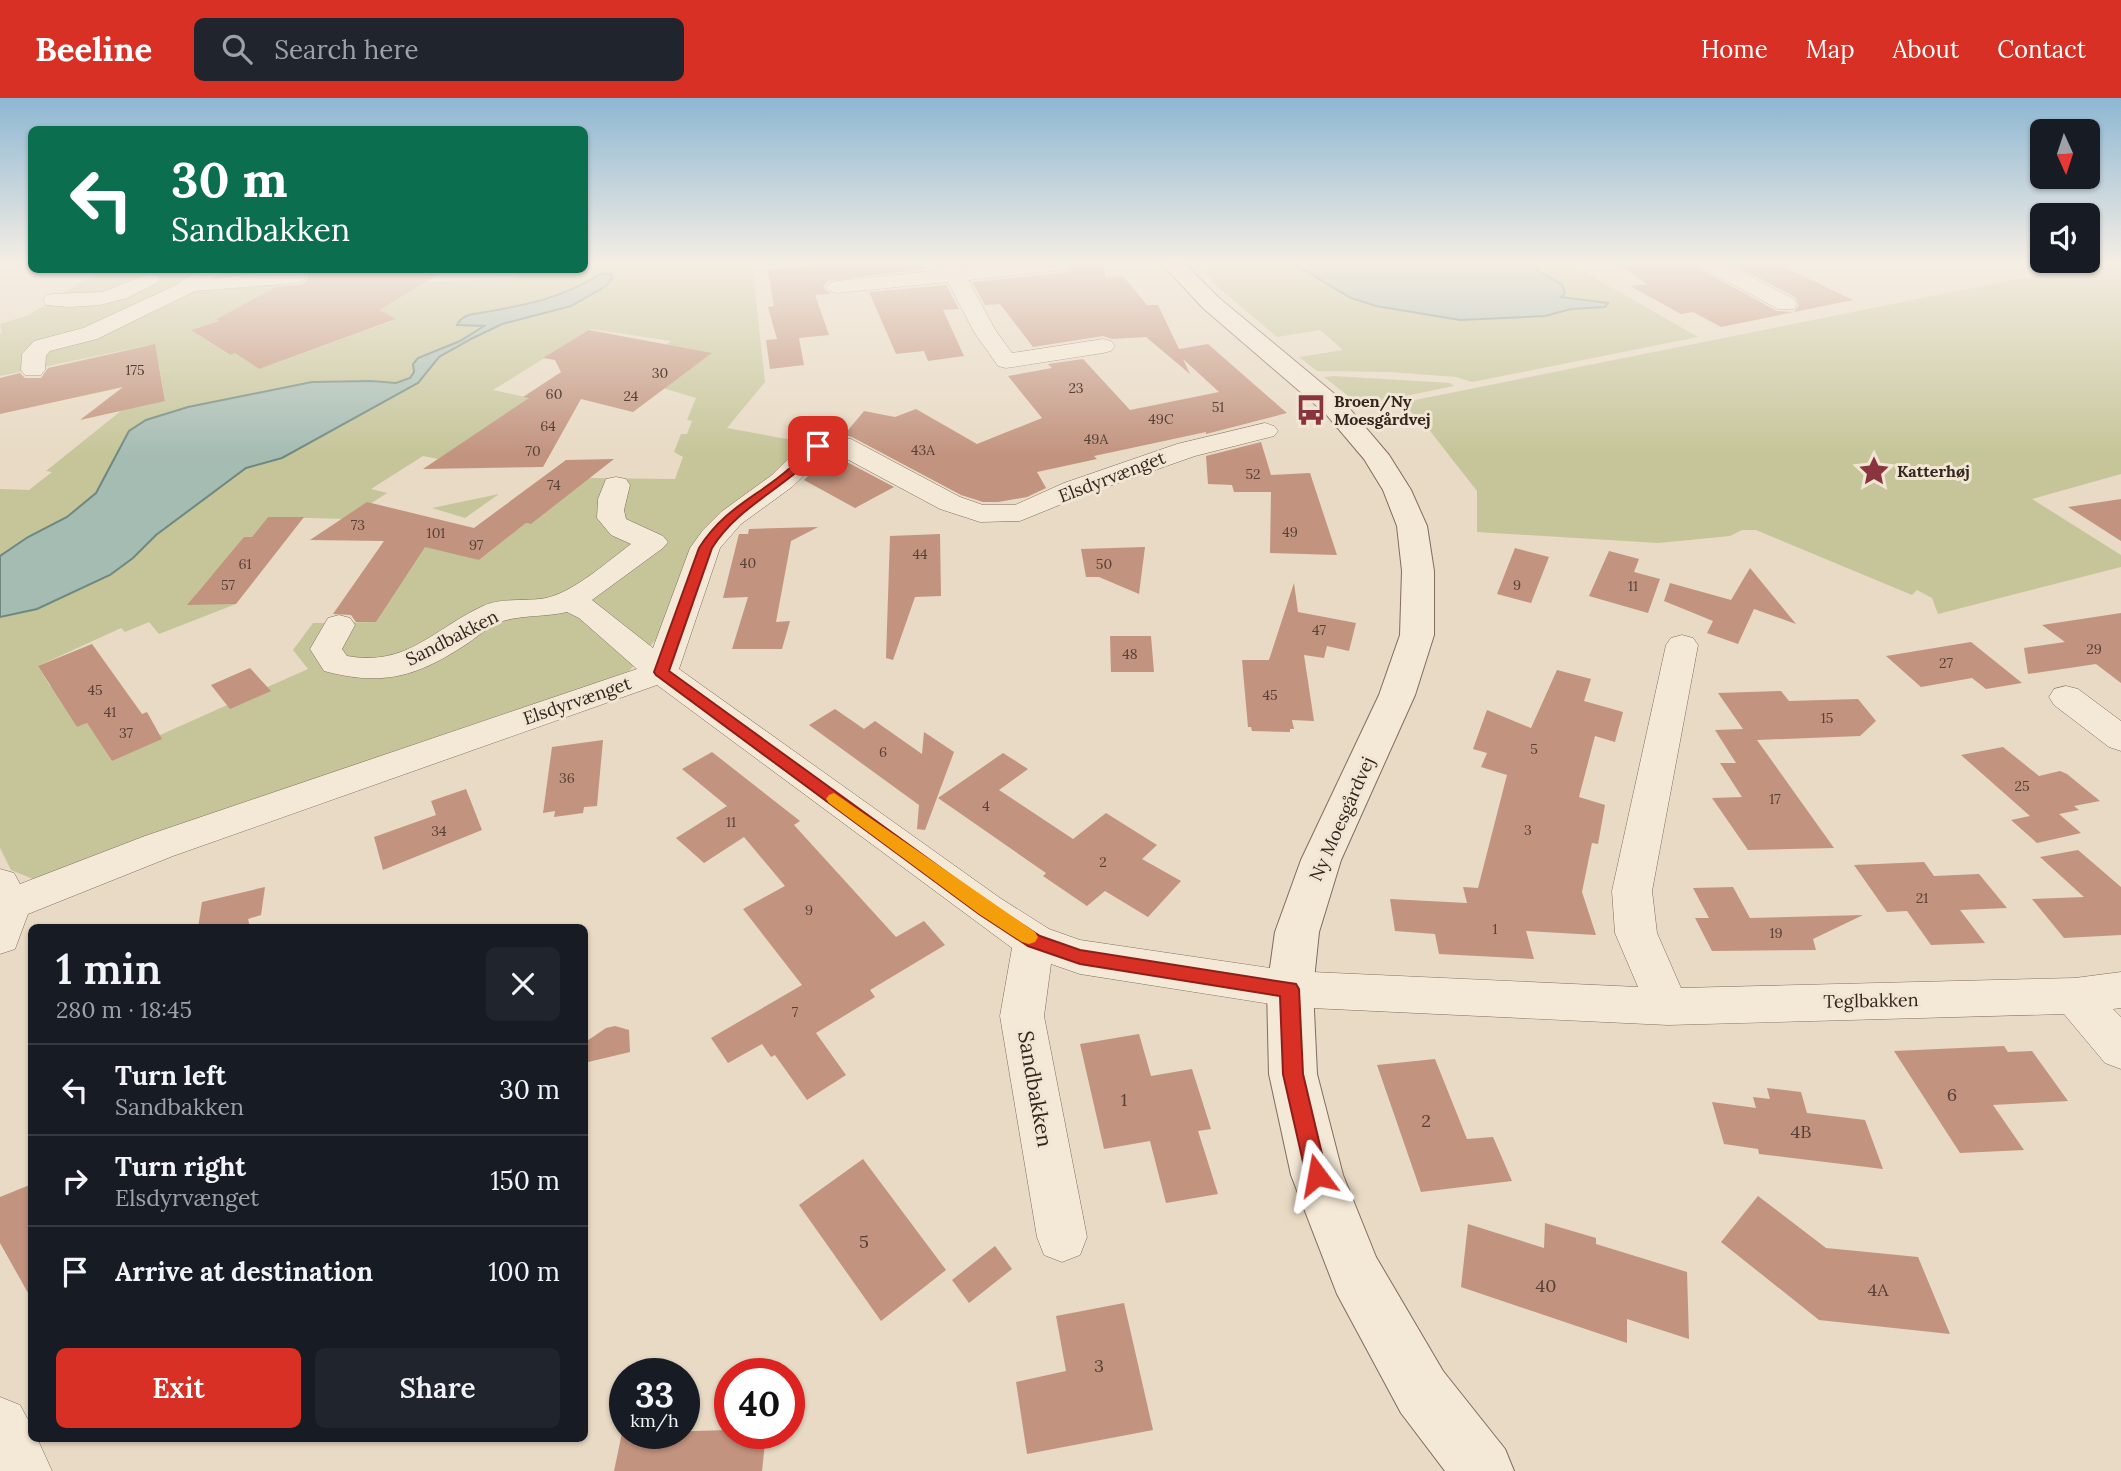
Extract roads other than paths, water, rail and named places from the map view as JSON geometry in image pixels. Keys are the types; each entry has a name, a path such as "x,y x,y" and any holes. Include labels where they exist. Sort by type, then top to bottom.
{"street":[{"path":"33,370 34,354 43,346 64,338 89,334 101,328"},
{"path":"983,328 1006,361 1103,346"},
{"name":"Ny Moesgårdvej","path":"1241,328 1334,407 1375,454 1397,490 1412,526 1418,571 1417,635 1397,695 1321,860 1297,932 1290,989 1293,1074 1317,1175 1356,1275 1422,1392 1483,1471"},
{"name":"Elsdyrvænget","path":"4,908 159,846 662,672 705,548 715,533 728,518 794,471 818,446 831,442 842,445 950,503 980,514 993,514 1020,513 1074,489 1185,450 1265,430"},
{"name":"Sandbakken","path":"339,625 326,649 331,657 336,664 368,670 404,664 433,651 495,612 545,608 571,601 653,542 616,527 609,517 609,504 616,485"},
{"path":"571,601 590,611 662,672 986,909 1034,941 1080,957 1290,989"},
{"path":"1668,1007 1636,933 1632,891 1682,645"},
{"path":"2066,697 2121,739"},
{"name":"Sandbakken","path":"1034,941 1022,1016 1062,1237"},
{"name":"Teglbakken","path":"1290,989 1668,1007 2074,996 2121,990"},
{"path":"2074,996 2121,1049"},
{"path":"0,1425 23,1471"}],"place":[{"name":"Broen/Ny Moesgårdvej","path":"1311,410"},
{"name":"Katterhøj","path":"1874,471"}]}
